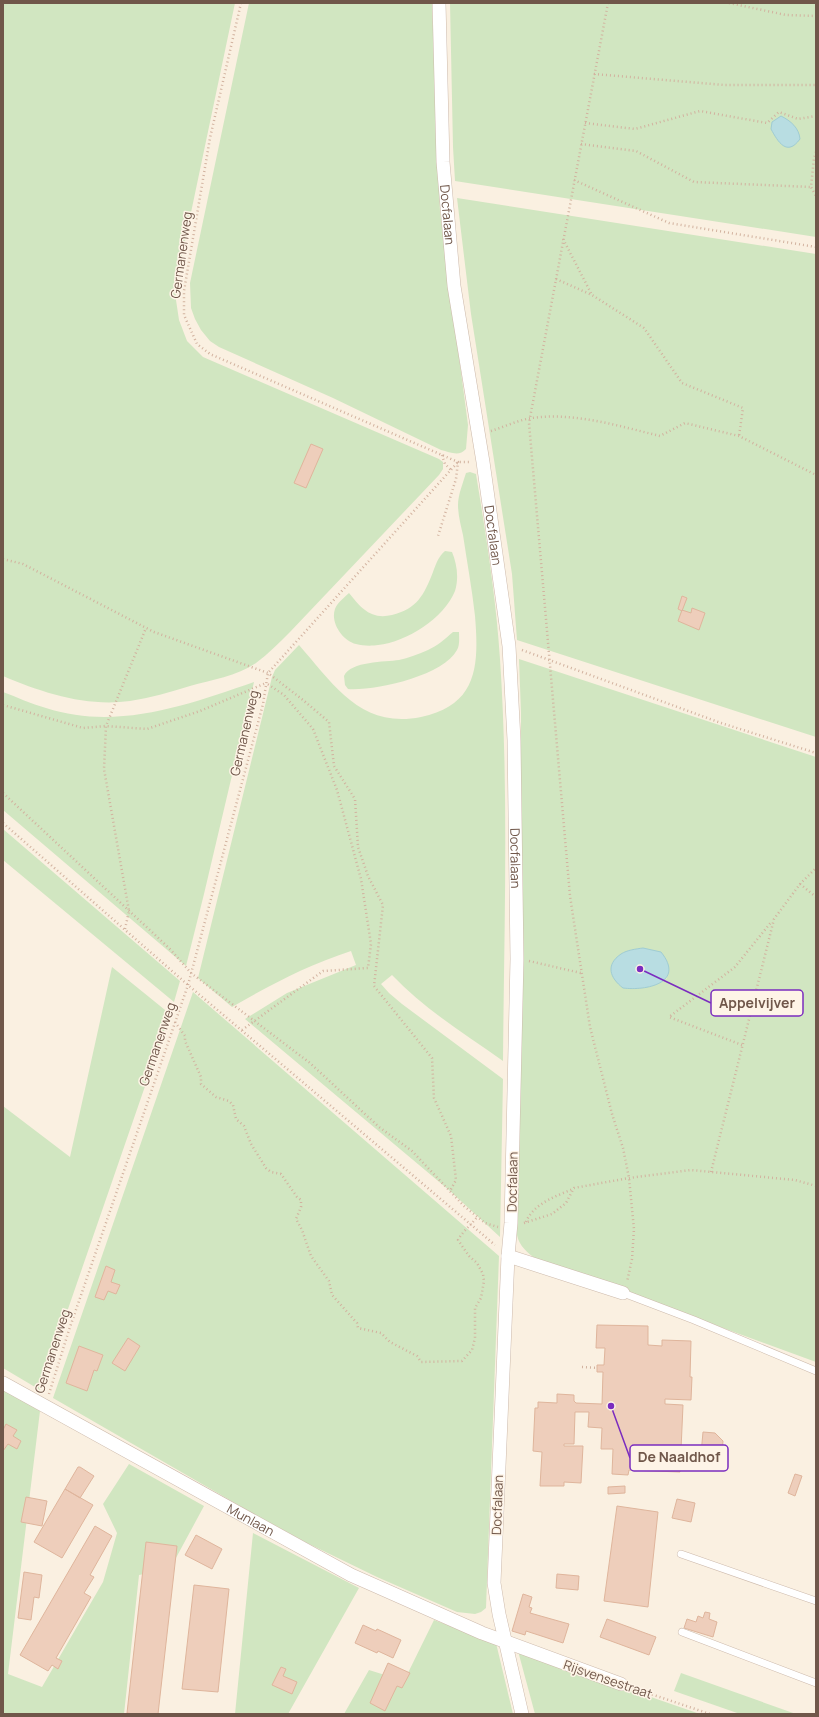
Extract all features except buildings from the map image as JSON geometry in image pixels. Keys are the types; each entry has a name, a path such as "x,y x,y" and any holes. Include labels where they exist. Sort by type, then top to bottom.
{"street":[{"name":"Docfalaan","path":"439,3 443,162 454,286 483,462 509,646 514,748 517,959 511,1226 508,1256 494,1583 522,1714"},
{"path":"508,1256 623,1293"},
{"name":"Munlaan","path":"3,1383 351,1576 456,1623 506,1642"},
{"name":"Rijsvensestraat","path":"506,1642 621,1684"}],"lane":[{"path":"623,1293 694,1320 816,1371"},
{"path":"681,1554 816,1601"},
{"path":"682,1632 816,1683"}],"path":[{"name":"Germanenweg","path":"241,3 210,138 184,291 184,315 197,344 210,354 458,462"},
{"path":"608,3 530,418 530,431 570,896 590,1027 612,1114 623,1148 629,1178 634,1229 629,1275 623,1293"},
{"path":"729,3 786,15 816,16"},
{"path":"594,74 724,85 816,86"},
{"path":"585,123 635,129 700,111 767,123 779,112 798,119 816,116"},
{"path":"581,144 636,151 694,182 811,187"},
{"path":"816,152 811,187 816,196"},
{"path":"574,180 670,223 816,247"},
{"path":"563,239 592,295"},
{"path":"556,278 592,295 644,328 682,383 744,408 739,436"},
{"path":"478,436 530,418 552,416 606,423 660,436 685,424 739,436 816,475"},
{"path":"442,455 445,464 451,470"},
{"path":"268,673 458,462 483,462"},
{"path":"438,536 456,479 458,462"},
{"path":"3,559 23,564 146,628 268,673 329,722 334,766 355,799 358,847 368,876 383,905 374,986 432,1058 434,1098 451,1136 456,1180 450,1190"},
{"path":"125,929 129,911 104,769 106,726 146,628"},
{"path":"509,646 721,723 816,752"},
{"name":"Germanenweg","path":"46,1406 69,1330 188,985 264,704 268,673"},
{"path":"3,705 83,728 106,726 147,729 200,711 266,683 284,695 313,729 337,790 361,879 371,944 368,968 323,971 242,1030"},
{"path":"3,793 170,948 191,973 310,1063 379,1126 412,1151 464,1206 485,1223 495,1226 511,1226 552,1214 566,1203 574,1188"},
{"path":"3,823 188,985 508,1256"},
{"path":"742,1045 669,1017 735,967 800,884 816,868"},
{"path":"800,884 816,897"},
{"path":"711,1172 774,919"},
{"path":"517,959 581,973"},
{"path":"175,1022 185,1036 185,1041 201,1077 201,1084 216,1097 229,1101 233,1105 236,1119 244,1126 251,1144 266,1168 271,1172 281,1174 301,1200 301,1207 296,1219 302,1230 311,1256 329,1281 332,1295 357,1323 358,1328 381,1333 390,1342 417,1356 421,1362 462,1361 472,1350 475,1338 475,1308 481,1298 484,1281 483,1274 477,1263 469,1256 458,1240 463,1231 471,1225 478,1216"},
{"path":"526,1222 528,1217 547,1200 574,1188 629,1178 691,1170 795,1180 816,1186"},
{"path":"582,1367 597,1368"},
{"name":"Rijsvensestraat","path":"621,1684 710,1714"}],"green space":[{"path":"3,3 235,3 176,284 176,300 179,320 187,341 203,357 443,462 443,469 439,475 290,632 260,660 241,671 224,677 138,700 97,702 81,700 49,693 3,676"},
{"path":"249,3 432,3 440,212 468,425 466,449 460,453 441,450 333,398 219,347 210,341 201,330 195,319 191,308 190,283"},
{"path":"450,3 816,3 816,237 455,181"},
{"path":"457,198 816,254 816,737 517,640 512,574 471,314"},
{"path":"470,472 476,474 487,543 498,636 503,709 505,910 503,1061 431,1010 392,975 381,984 402,1004 503,1079 500,1237 450,1191 245,1019 287,993 356,965 351,951 290,976 232,1007 198,978 272,677 275,670 299,645 337,689 351,700 365,710 382,716 400,719 421,717 440,711 454,703 464,693 471,680 475,666 476,651 475,616 458,505 466,473"},
{"path":"445,551 452,552 454,557 457,571 457,581 455,591 450,601 433,619 412,634 389,643 378,645 367,646 356,644 342,635 334,620 334,614 337,605 349,593 367,612 378,616 392,615 408,609 414,605 423,594 438,561"},
{"path":"453,632 459,632 458,648 449,659 438,667 407,680 391,684 360,689 348,689 345,685 344,676 354,667 369,663 399,660 414,656 435,646"},
{"path":"519,659 816,757 816,1362 537,1260 527,1252 518,1239 521,1069 521,713","holes":["631,950 667,978 655,985 623,988 613,977 621,954"]},
{"path":"254,682 186,966 3,810 3,692 40,706 73,714 99,717 125,716 177,706"},
{"path":"3,829 180,981 174,1002 3,860"},
{"path":"112,967 170,1014 40,1390 3,1368 3,1106 70,1157"},
{"path":"193,992 499,1256 486,1608 481,1612 475,1614 457,1612 377,1577 307,1543 53,1398"},
{"path":"3,1389 40,1411 8,1674 42,1687 103,1582 117,1533 103,1504 129,1464 204,1506 170,1569 139,1575 124,1714 3,1714"},
{"path":"253,1533 359,1588 288,1714 235,1714"},
{"path":"434,1620 496,1643 513,1714 344,1714 369,1670 404,1681"},
{"path":"518,1651 700,1714 535,1714"},
{"path":"681,1673 796,1714 740,1714 674,1691"}],"water":[{"path":"781,116 794,125 798,131 800,139 791,147 783,146 771,129 772,122"},
{"path":"643,948 661,952 667,963 669,971 666,978 660,983 652,986 632,989 623,988 612,976 611,967 613,963 616,958 623,953"}],"place":[{"name":"Appelvijver","path":"640,969"},
{"name":"De Naaldhof","path":"611,1406"}]}
